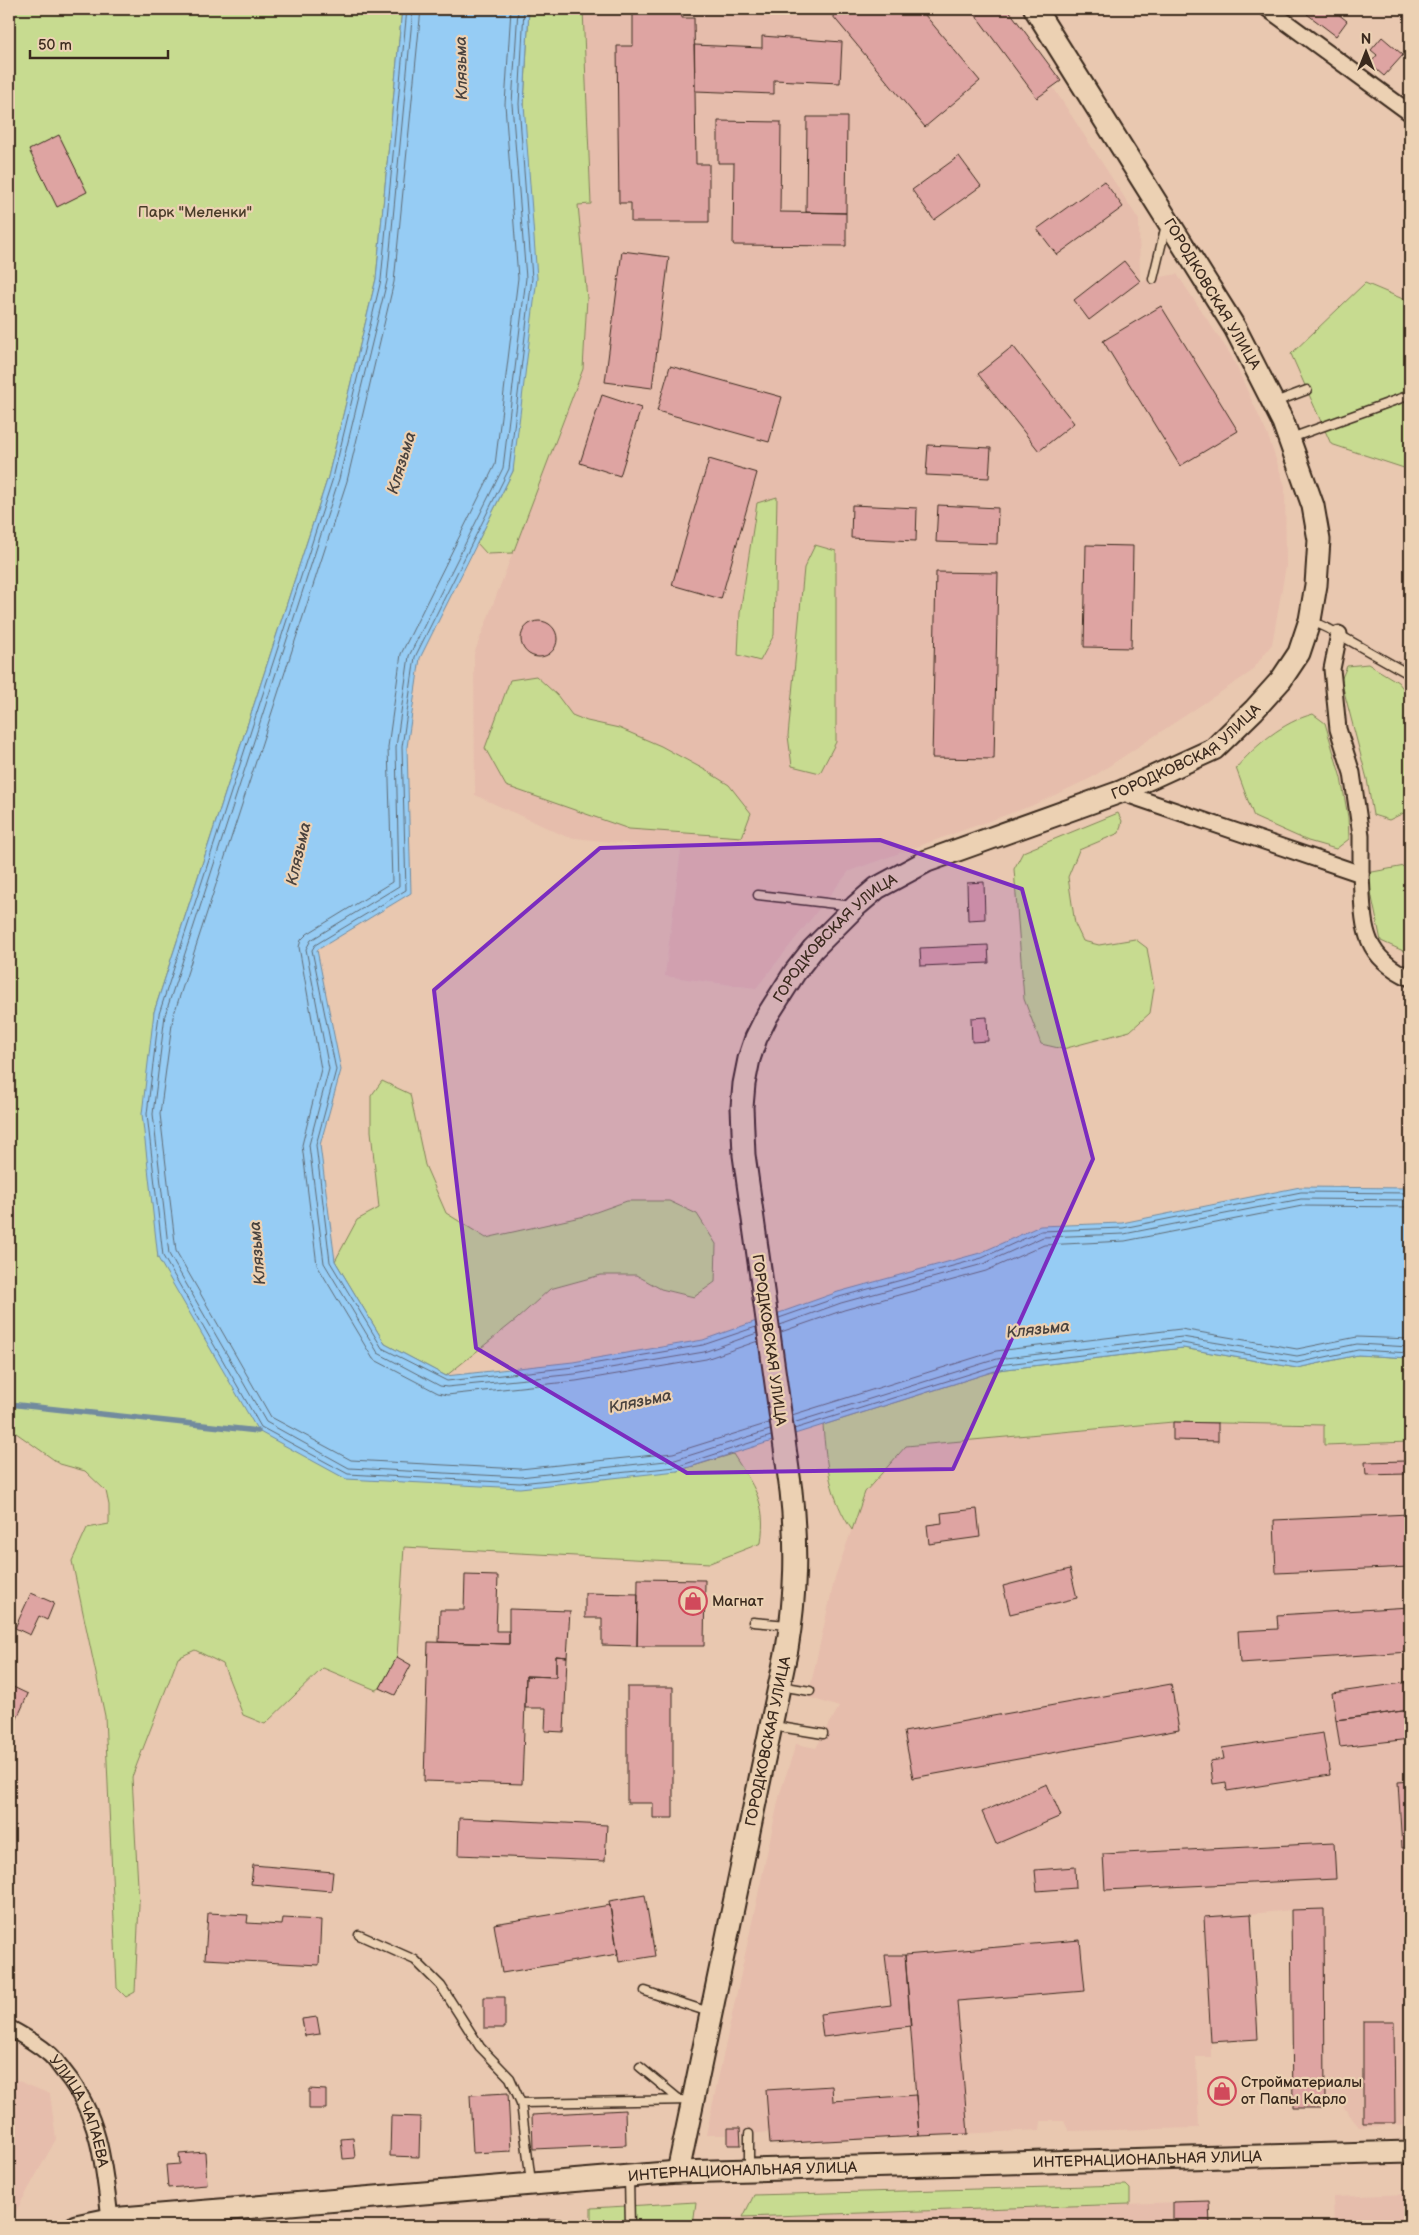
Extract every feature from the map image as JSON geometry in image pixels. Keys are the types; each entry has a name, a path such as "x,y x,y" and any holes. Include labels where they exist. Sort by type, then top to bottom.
{"main road":[{"name":"ГОРОДКОВСКАЯ УЛИЦА","path":"678,2172 687,2100 711,2013 791,1625 796,1560 791,1491 747,1189 744,1155 742,1107 749,1059 756,1038 767,1016 795,972 813,949 876,888 927,861 1120,792 1214,749 1254,710 1281,680 1299,653 1310,620 1316,585 1319,540 1313,506 1274,403 1235,328 1035,9"},
{"name":"ИНТЕРНАЦИОНАЛЬНАЯ УЛИЦА","path":"76,2226 678,2172 1410,2152"}],"street":[{"path":"1268,9 1410,113"},
{"path":"1339,634 1332,669 1338,729 1352,773 1361,835 1361,874 1367,940 1380,958 1398,972 1410,978"},
{"path":"1120,792 1361,874"},
{"name":"УЛИЦА ЧАПАЕВА","path":"9,2028 49,2054 71,2080 88,2108 104,2162 111,2222"}],"lane":[{"path":"1153,279 1167,220"},
{"path":"1274,403 1308,390"},
{"path":"1289,439 1410,396"},
{"path":"1310,620 1339,634 1407,673 1410,677"},
{"path":"758,895 856,906"},
{"path":"753,1622 791,1625"},
{"path":"779,1686 810,1691"},
{"path":"771,1726 823,1734"},
{"path":"359,1935 415,1960 441,1986 480,2047 510,2078 521,2103 531,2184"},
{"path":"645,1991 711,2013"},
{"path":"640,2067 687,2100"},
{"path":"521,2103 687,2100"},
{"path":"748,2134 749,2169"},
{"path":"629,2176 630,2226"}],"highlighted area":[{"path":"880,840 1022,889 1093,1159 953,1469 687,1473 476,1348 434,990 600,848"}],"shaded area":[{"path":"583,9 1008,9 1061,81 1053,87 1139,220 1140,281 1177,274 1232,357 1268,436 1285,486 1286,566 1272,644 1251,672 1091,778 1031,806 849,871 756,988 665,976 681,850 567,837 475,795 474,654 583,369 587,298 578,204 591,203"},
{"path":"1173,1422 1324,1425 1324,1445 1410,1442 1410,2124 1359,2127 1342,2105 1293,2108 1291,1910 1251,1914 1258,2039 1211,2042 1211,2057 1196,2057 1199,2128 1069,2131 1064,2121 1041,2121 1040,2130 770,2144 769,2132 741,2135 728,2145 728,2135 706,2135 780,1793 796,1744 816,1748 839,1707 808,1697 835,1577 865,1492 906,1446"},
{"path":"9,2077 50,2094 56,2139 9,2224"},
{"path":"1410,2194 1410,2226 1334,2226 1333,2197"},
{"path":"1209,2201 1210,2226 718,2226 718,2218"}],"green space":[{"name":"Парк \"Меленки\"","path":"9,9 402,9 376,279 328,477 154,1012 158,1258 677,1471 733,1454 753,1486 762,1516 761,1543 710,1563 404,1547 397,1657 380,1688 376,1690 323,1668 265,1724 243,1715 223,1664 195,1650 178,1658 132,1777 139,1904 135,1992 126,1997 117,1988 105,1716 72,1561 87,1528 109,1524 109,1505 106,1491 85,1471 60,1464 9,1428"},
{"path":"529,9 583,9 591,204 578,205 587,298 583,369 513,553 487,554 477,543 513,471 524,104"},
{"path":"1365,283 1410,302 1410,470 1331,444 1291,354"},
{"path":"777,497 774,635 760,661 738,655 740,613 757,503"},
{"path":"815,545 836,551 836,742 820,773 792,766 788,736 804,568"},
{"path":"1368,664 1398,682 1410,697 1410,810 1389,820 1373,815 1367,779 1341,680 1347,666"},
{"path":"536,676 557,695 572,715 587,721 619,728 661,746 729,785 751,813 742,837 629,829 506,786 485,748 510,680"},
{"path":"1313,714 1325,723 1341,778 1348,817 1349,839 1336,849 1308,841 1254,817 1236,768 1271,735 1291,723"},
{"path":"1118,813 1122,821 1119,833 1079,850 1068,877 1075,924 1083,941 1099,945 1135,939 1147,948 1154,988 1150,1013 1130,1031 1063,1049 1041,1044 1024,999 1014,869 1023,852"},
{"path":"1410,865 1410,954 1381,941 1367,873"},
{"path":"382,1081 410,1094 425,1165 446,1213 486,1238 585,1216 627,1201 669,1201 697,1214 716,1244 715,1282 694,1297 661,1289 636,1275 601,1275 550,1289 517,1319 446,1376 385,1344 335,1261 357,1220 379,1208 371,1131 371,1096"},
{"path":"1183,1348 1297,1368 1358,1355 1410,1358 1410,1442 1324,1445 1324,1425 1173,1422 906,1446 865,1492 852,1530 839,1506 830,1480 823,1425 998,1370"},
{"path":"1126,2185 1130,2189 1130,2204 743,2217 754,2195"},
{"path":"696,2202 693,2226 591,2226 591,2208"}],"water":[{"name":"Клязьма","path":"402,9 529,9 524,104 537,278 513,471 420,658 407,747 411,893 317,950 341,1070 320,1145 335,1261 385,1344 446,1376 573,1362 703,1340 838,1292 980,1253 1040,1226 1122,1223 1300,1187 1410,1188 1410,1358 1358,1355 1297,1368 1183,1348 998,1370 677,1471 520,1488 346,1479 258,1431 158,1258 142,1114 154,1012 328,477 376,279"}],"building":[{"path":"633,9 681,9 682,18 694,18 696,164 709,164 709,222 631,222 631,203 619,203 617,46 633,46"},
{"path":"827,9 920,9 980,81 925,127"},
{"path":"971,9 1008,9 1061,81 1037,98"},
{"path":"1311,9 1332,9 1347,21 1336,36 1307,14"},
{"path":"762,36 842,42 840,83 774,80 774,94 695,91 694,45 762,48"},
{"path":"1382,37 1403,55 1384,76 1370,64 1377,55 1371,50"},
{"path":"807,117 847,117 846,213 806,212"},
{"path":"718,121 781,122 780,212 846,213 846,246 733,245 734,163 718,163"},
{"path":"59,135 87,192 57,207 29,150"},
{"path":"959,156 981,186 934,220 912,190"},
{"path":"1104,181 1123,207 1057,255 1037,229"},
{"path":"622,251 669,257 652,388 605,382"},
{"path":"1124,261 1140,281 1089,320 1074,300"},
{"path":"1161,306 1238,431 1180,466 1103,341"},
{"path":"1013,346 1074,423 1039,451 978,374"},
{"path":"670,366 782,397 769,442 657,411"},
{"path":"602,395 641,408 620,476 580,463"},
{"path":"928,445 991,448 989,478 926,475"},
{"path":"709,459 757,473 721,599 672,585"},
{"path":"852,505 917,508 916,541 851,538"},
{"path":"938,505 998,508 997,544 936,542"},
{"path":"1086,545 1133,546 1131,648 1084,647"},
{"path":"936,572 998,573 994,759 932,758"},
{"path":"539,621 551,627 557,639 551,651 539,657 527,651 521,639 527,627"},
{"path":"984,882 985,919 968,920 967,883"},
{"path":"988,945 989,963 921,966 920,948"},
{"path":"987,1017 988,1041 972,1042 971,1018"},
{"path":"1173,1422 1218,1423 1218,1441 1173,1440"},
{"path":"1405,1461 1406,1474 1366,1475 1365,1462"},
{"path":"977,1509 980,1537 929,1544 927,1525 942,1523 941,1513"},
{"path":"1410,1514 1410,1567 1276,1573 1274,1520"},
{"path":"1070,1569 1077,1598 1010,1614 1003,1586"},
{"path":"465,1575 498,1576 496,1631 509,1631 509,1644 439,1642 440,1610 464,1610"},
{"path":"638,1579 705,1580 704,1646 637,1646"},
{"path":"31,1593 54,1603 47,1620 39,1616 30,1635 15,1628"},
{"path":"585,1593 638,1594 637,1646 602,1645 602,1618 585,1618"},
{"path":"1410,1607 1410,1652 1240,1663 1238,1631 1278,1629 1277,1615"},
{"path":"509,1609 570,1611 567,1657 556,1656 556,1677 526,1676 522,1784 424,1781 428,1642 509,1644"},
{"path":"556,1656 567,1657 564,1732 545,1731 546,1708 525,1708 526,1676 556,1677"},
{"path":"397,1657 411,1665 395,1695 380,1688"},
{"path":"1410,1682 1410,1710 1336,1720 1332,1693"},
{"path":"1171,1684 1179,1730 913,1778 904,1732"},
{"path":"9,1685 28,1694 15,1723 9,1720"},
{"path":"627,1687 673,1687 673,1818 653,1818 653,1803 627,1803"},
{"path":"1410,1710 1410,1739 1340,1747 1336,1720"},
{"path":"1323,1733 1330,1775 1227,1791 1226,1782 1213,1784 1210,1761 1224,1759 1222,1748"},
{"path":"1410,1781 1410,1847 1402,1848 1398,1782"},
{"path":"1047,1784 1061,1816 996,1844 982,1812"},
{"path":"459,1818 607,1825 605,1861 458,1855"},
{"path":"1334,1843 1336,1879 1105,1890 1103,1854"},
{"path":"253,1865 333,1872 331,1891 251,1884"},
{"path":"1075,1867 1076,1888 1037,1891 1035,1870"},
{"path":"645,1895 655,1956 619,1962 609,1901"},
{"path":"610,1905 618,1954 502,1973 494,1924"},
{"path":"1324,1909 1325,2108 1293,2108 1291,1910"},
{"path":"208,1913 248,1915 247,1923 282,1925 283,1918 321,1920 319,1965 205,1959"},
{"path":"1251,1914 1258,2039 1211,2042 1204,1917"},
{"path":"1080,1940 1085,1991 957,2001 968,2134 919,2136 905,1955"},
{"path":"885,1955 905,1955 911,2026 823,2037 820,2014 891,2005"},
{"path":"484,1997 505,1997 505,2028 484,2028"},
{"path":"317,2017 320,2034 305,2036 302,2019"},
{"path":"1363,2021 1394,2021 1395,2123 1363,2123"},
{"path":"832,2086 833,2101 916,2095 919,2136 770,2144 766,2090"},
{"path":"309,2089 326,2090 326,2109 309,2109"},
{"path":"508,2093 511,2151 473,2153 470,2095"},
{"path":"625,2110 626,2145 533,2149 532,2115"},
{"path":"391,2116 420,2117 419,2157 390,2156"},
{"path":"728,2128 740,2128 741,2145 728,2145"},
{"path":"353,2138 355,2158 343,2159 341,2139"},
{"path":"205,2152 207,2185 168,2188 166,2165 180,2164 179,2154"},
{"path":"1209,2201 1210,2226 1173,2226 1173,2202"},
{"path":"538,2219 561,2219 561,2226 538,2226"},
{"path":"485,2222 486,2226 466,2226 466,2223"},
{"path":"1410,2224 1410,2226 1374,2226 1374,2225"}],"waterway":[{"path":"9,1404 258,1431"}],"place":[{"name":"Магнат","path":"693,1601"},
{"name":"Стройматериалы от Папы Карло","path":"1222,2091"}]}
